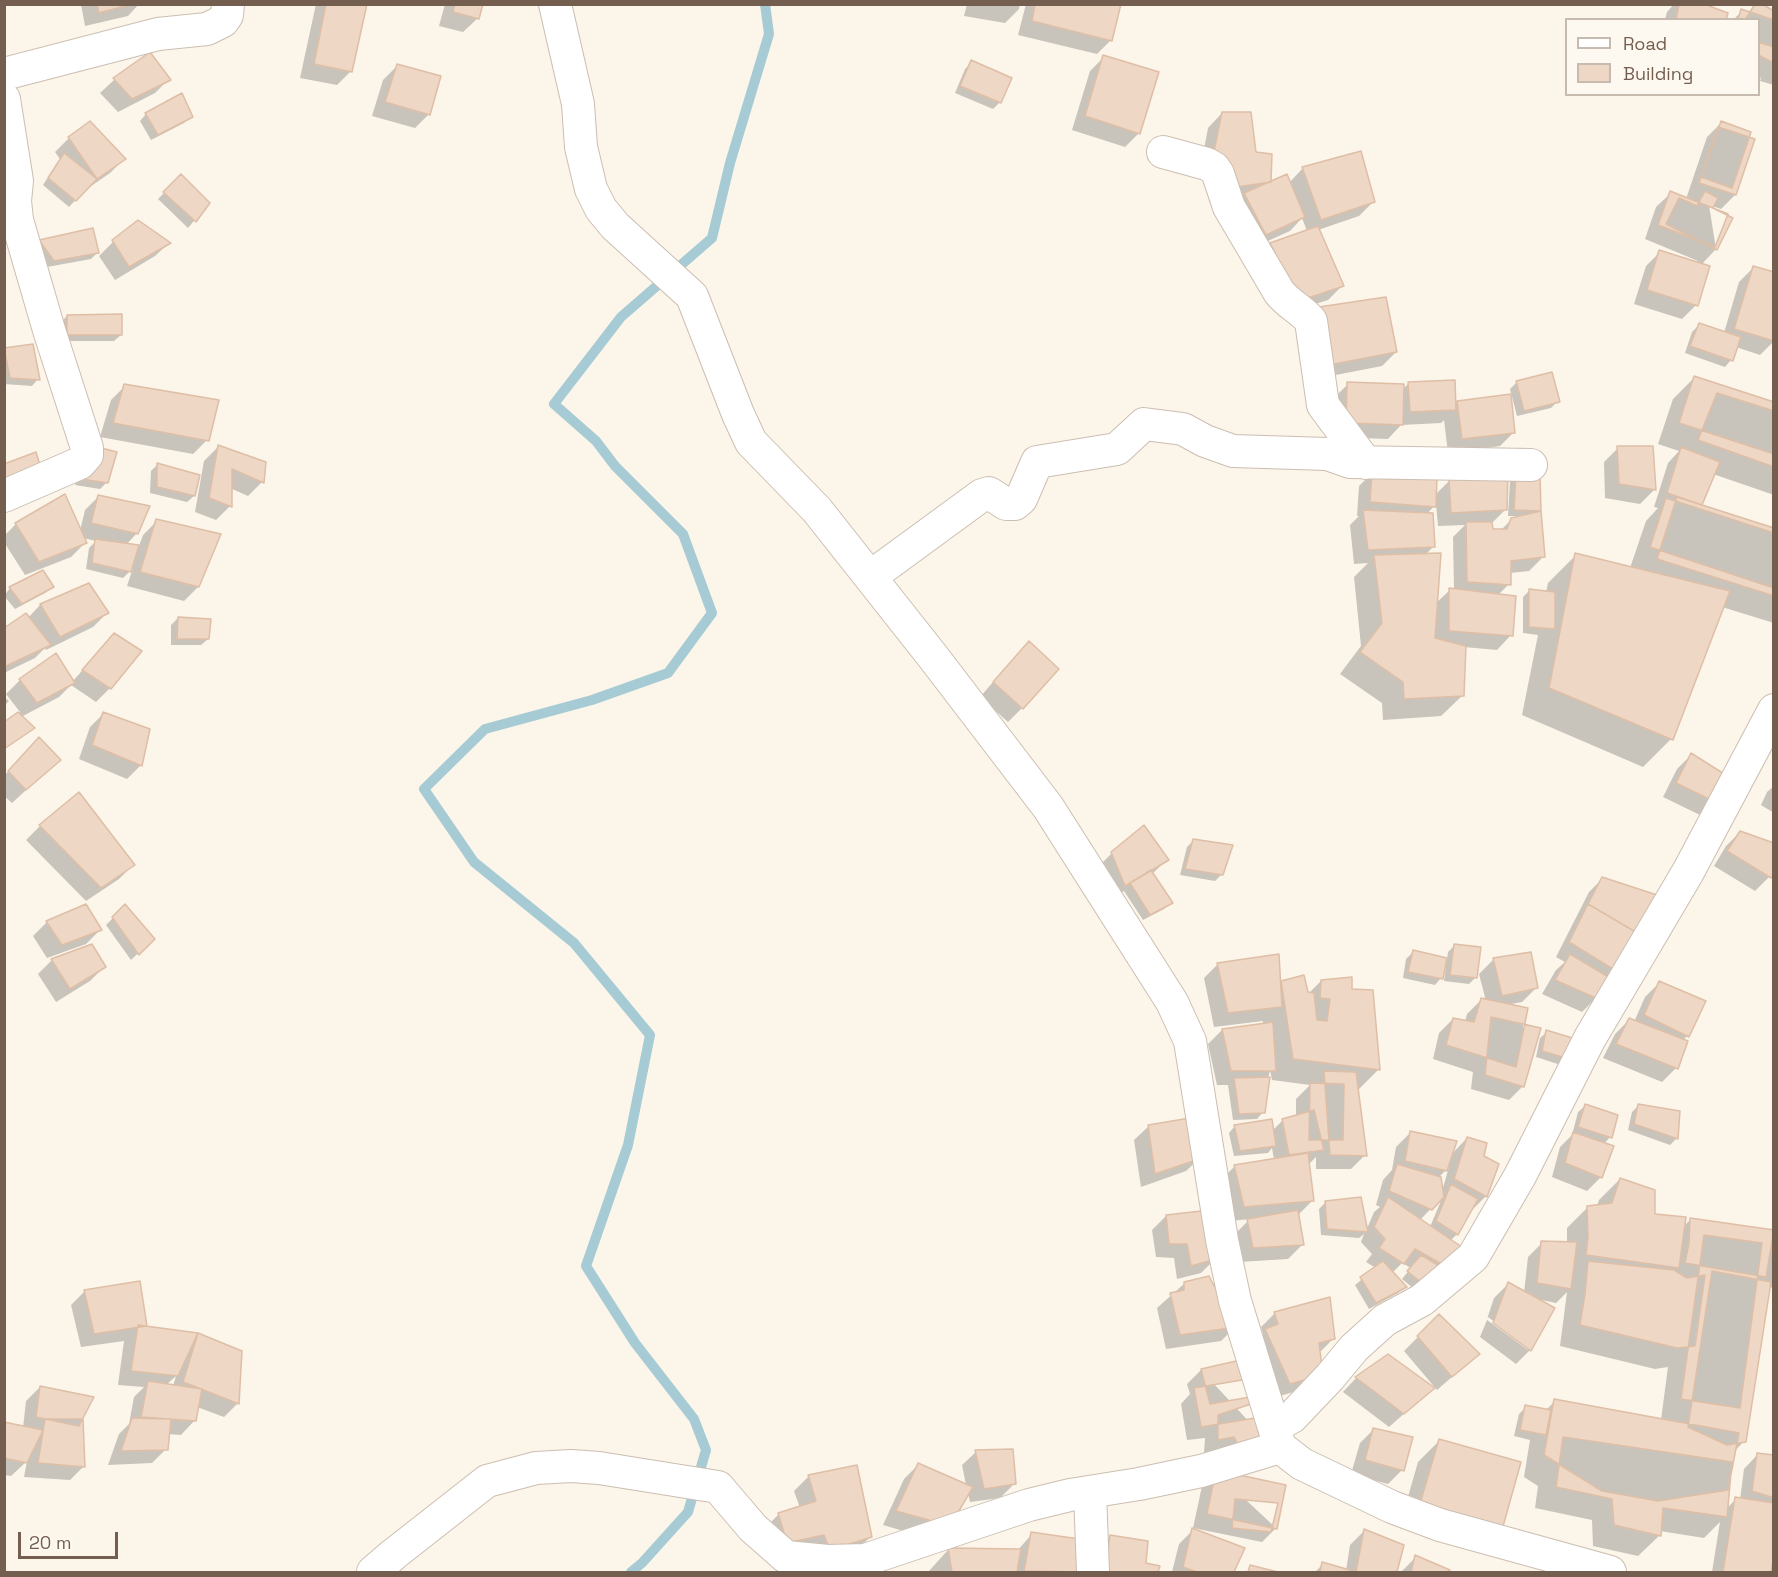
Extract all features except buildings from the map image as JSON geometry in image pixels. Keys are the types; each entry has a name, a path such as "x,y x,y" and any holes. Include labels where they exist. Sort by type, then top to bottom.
{"street":[{"path":"4,74 158,34 207,29 223,21 227,15 228,4"},
{"path":"555,4 578,104 581,147 591,189 601,209 615,226 692,296 751,442 817,510 1048,807 1177,1012 1190,1041 1234,1301 1277,1437 1302,1464 1392,1508 1440,1525 1610,1572"},
{"path":"4,99 17,181 15,201 17,220 87,448 87,455 80,463 4,496"},
{"path":"1163,152 1207,164 1218,174 1229,207 1279,292 1284,299 1311,321 1323,405 1366,463"},
{"path":"870,577 982,495 989,494 1006,504 1016,504 1021,499 1037,462 1117,449 1144,424 1183,429 1205,441 1233,451 1326,454 1343,461 1366,463 1531,465"},
{"path":"373,1572 487,1481 536,1468 571,1466 599,1468 718,1487 753,1528 786,1557 828,1561 865,1560 1029,1505 1201,1471 1277,1437 1354,1348 1385,1320 1422,1300 1473,1257 1520,1176 1590,1038 1688,872 1773,710"},
{"path":"1090,1492 1093,1572"}],"waterway":[{"path":"631,1572 688,1512 706,1450 694,1419 635,1343 586,1266 628,1145 650,1035 574,943 474,862 424,789 485,729 592,700 668,673 712,613 683,534 615,466 596,441 554,404 621,317 712,238 730,163 769,34 765,4"}]}
